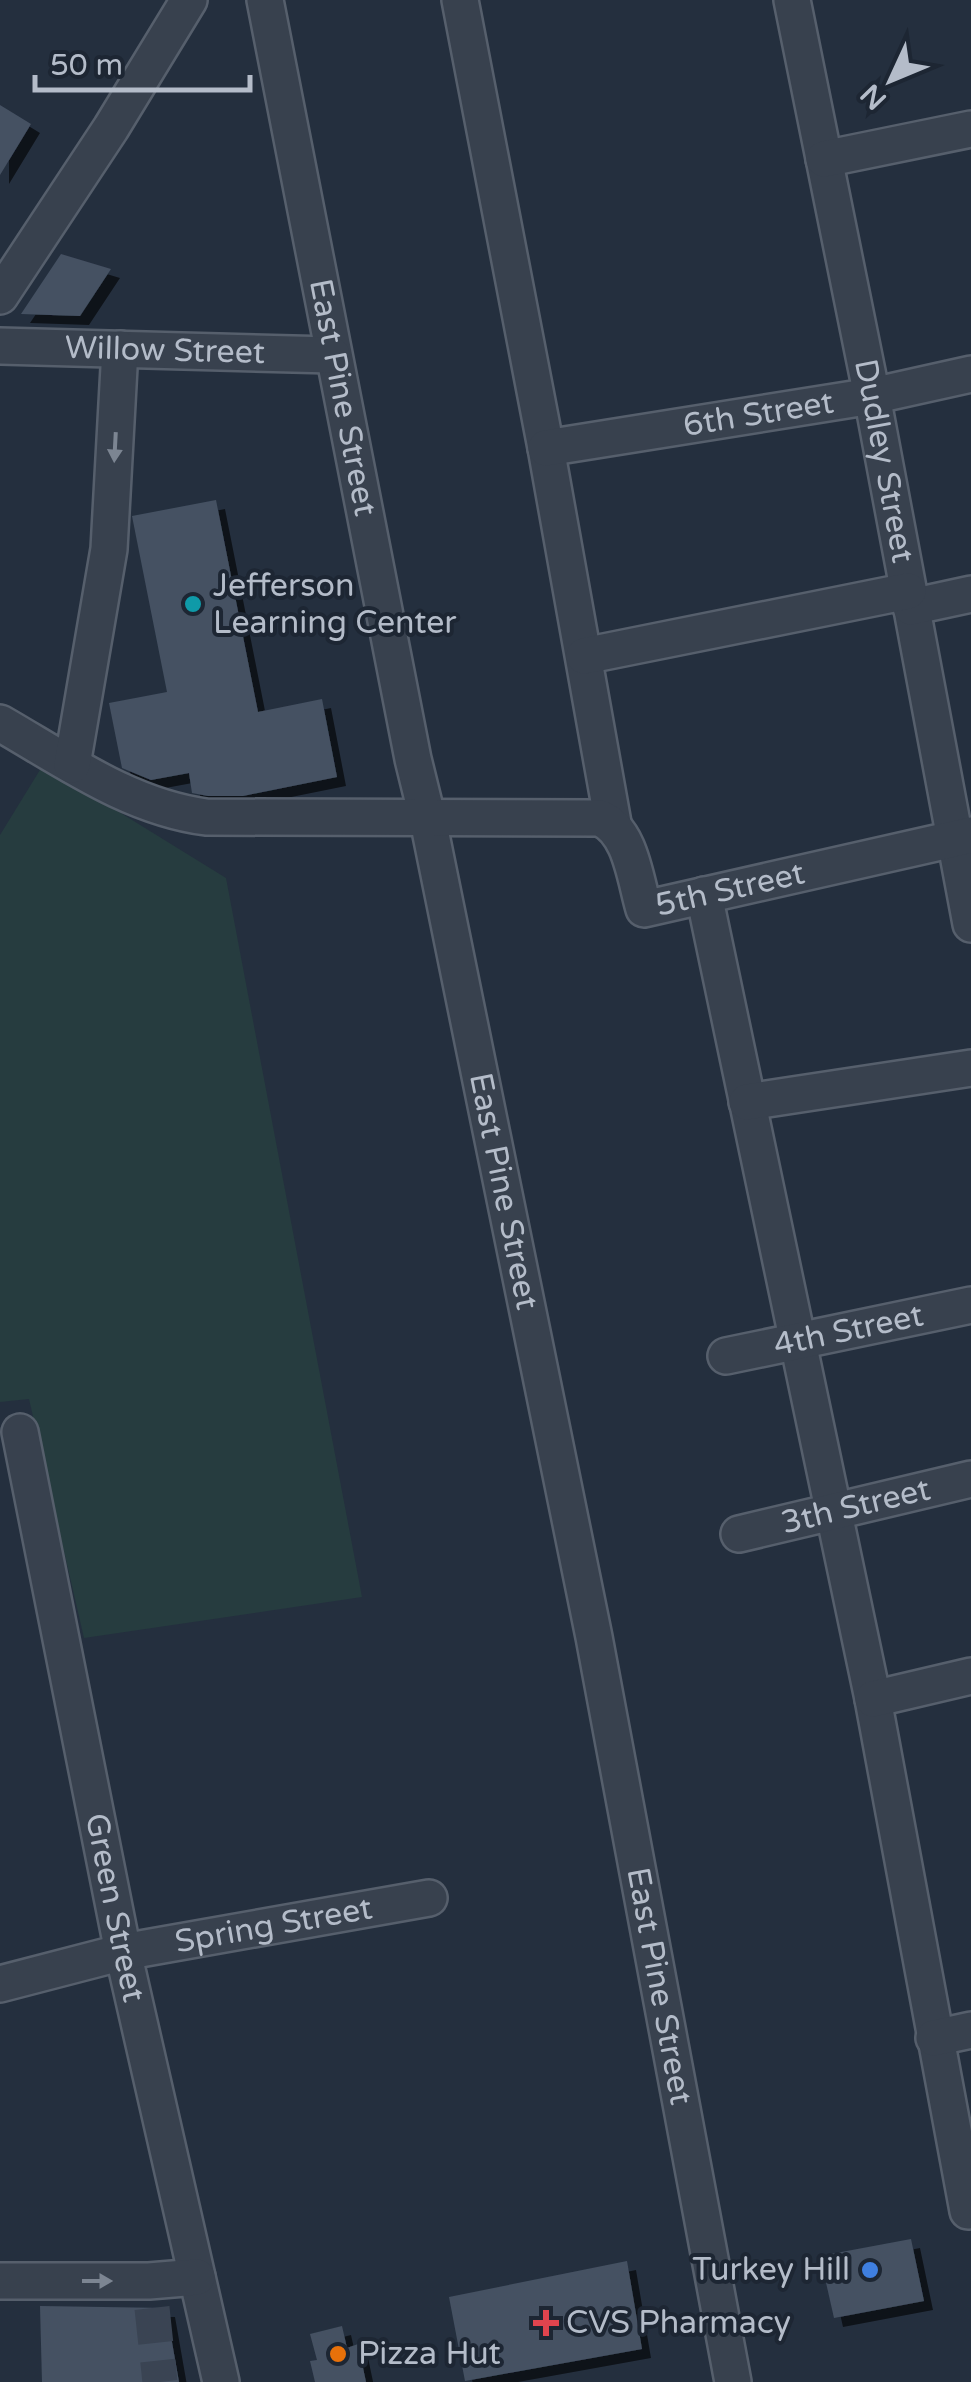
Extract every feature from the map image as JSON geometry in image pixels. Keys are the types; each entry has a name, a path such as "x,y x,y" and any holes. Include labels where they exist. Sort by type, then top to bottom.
{"street":[{"path":"0,296 112,128 189,0"},
{"name":"East Pine Street","path":"265,0 412,759 428,820 594,1637 733,2382"},
{"path":"460,0 614,824"},
{"name":"Dudley Street","path":"792,0 909,599 962,836 971,924"},
{"path":"824,158 971,129"},
{"name":"Willow Street","path":"0,346 332,355"},
{"path":"72,765 109,549 120,349"},
{"name":"6th Street","path":"546,448 872,396 971,374"},
{"path":"584,656 909,599 971,594"},
{"path":"0,723 113,789 170,812 206,818 600,818 614,824"},
{"name":"5th Street","path":"614,824 622,837 644,909 962,836"},
{"path":"704,894 872,1699 934,2038 971,2210"},
{"path":"747,1102 971,1068"},
{"name":"4th Street","path":"726,1356 971,1305"},
{"name":"Green Street","path":"20,1432 123,1952 221,2382"},
{"name":"3th Street","path":"738,1534 971,1479"},
{"path":"872,1699 971,1676"},
{"name":"Spring Street","path":"0,1984 123,1952 429,1898"},
{"path":"934,2038 971,2030"},
{"path":"0,2281 151,2294 197,2276"}],"green space":[{"path":"43,765 226,878 362,1597 84,1638 29,1399 0,1402 0,835"}],"building":[{"path":"0,105 31,124 0,175"},
{"path":"61,254 111,269 80,316 21,314"},
{"name":"Jefferson Learning Center","path":"216,500 258,712 322,699 337,777 243,796 208,796 192,793 189,773 151,780 122,768 109,703 167,692 132,516"},
{"name":"Turkey Hill","path":"911,2239 924,2301 834,2318 820,2256"},
{"name":"CVS Pharmacy","path":"627,2261 642,2349 465,2381 449,2297"},
{"path":"40,2306 166,2308 179,2382 42,2382"},
{"name":"Pizza Hut","path":"342,2326 347,2348 358,2344 366,2382 315,2382 310,2361 317,2360 310,2334"}],"tunnel":[{"path":"152,2308 160,2382"}],"place":[{"name":"Jefferson Learning Center","path":"193,604"},
{"name":"Turkey Hill","path":"870,2270"},
{"name":"CVS Pharmacy","path":"546,2323"},
{"name":"Pizza Hut","path":"338,2354"}]}
